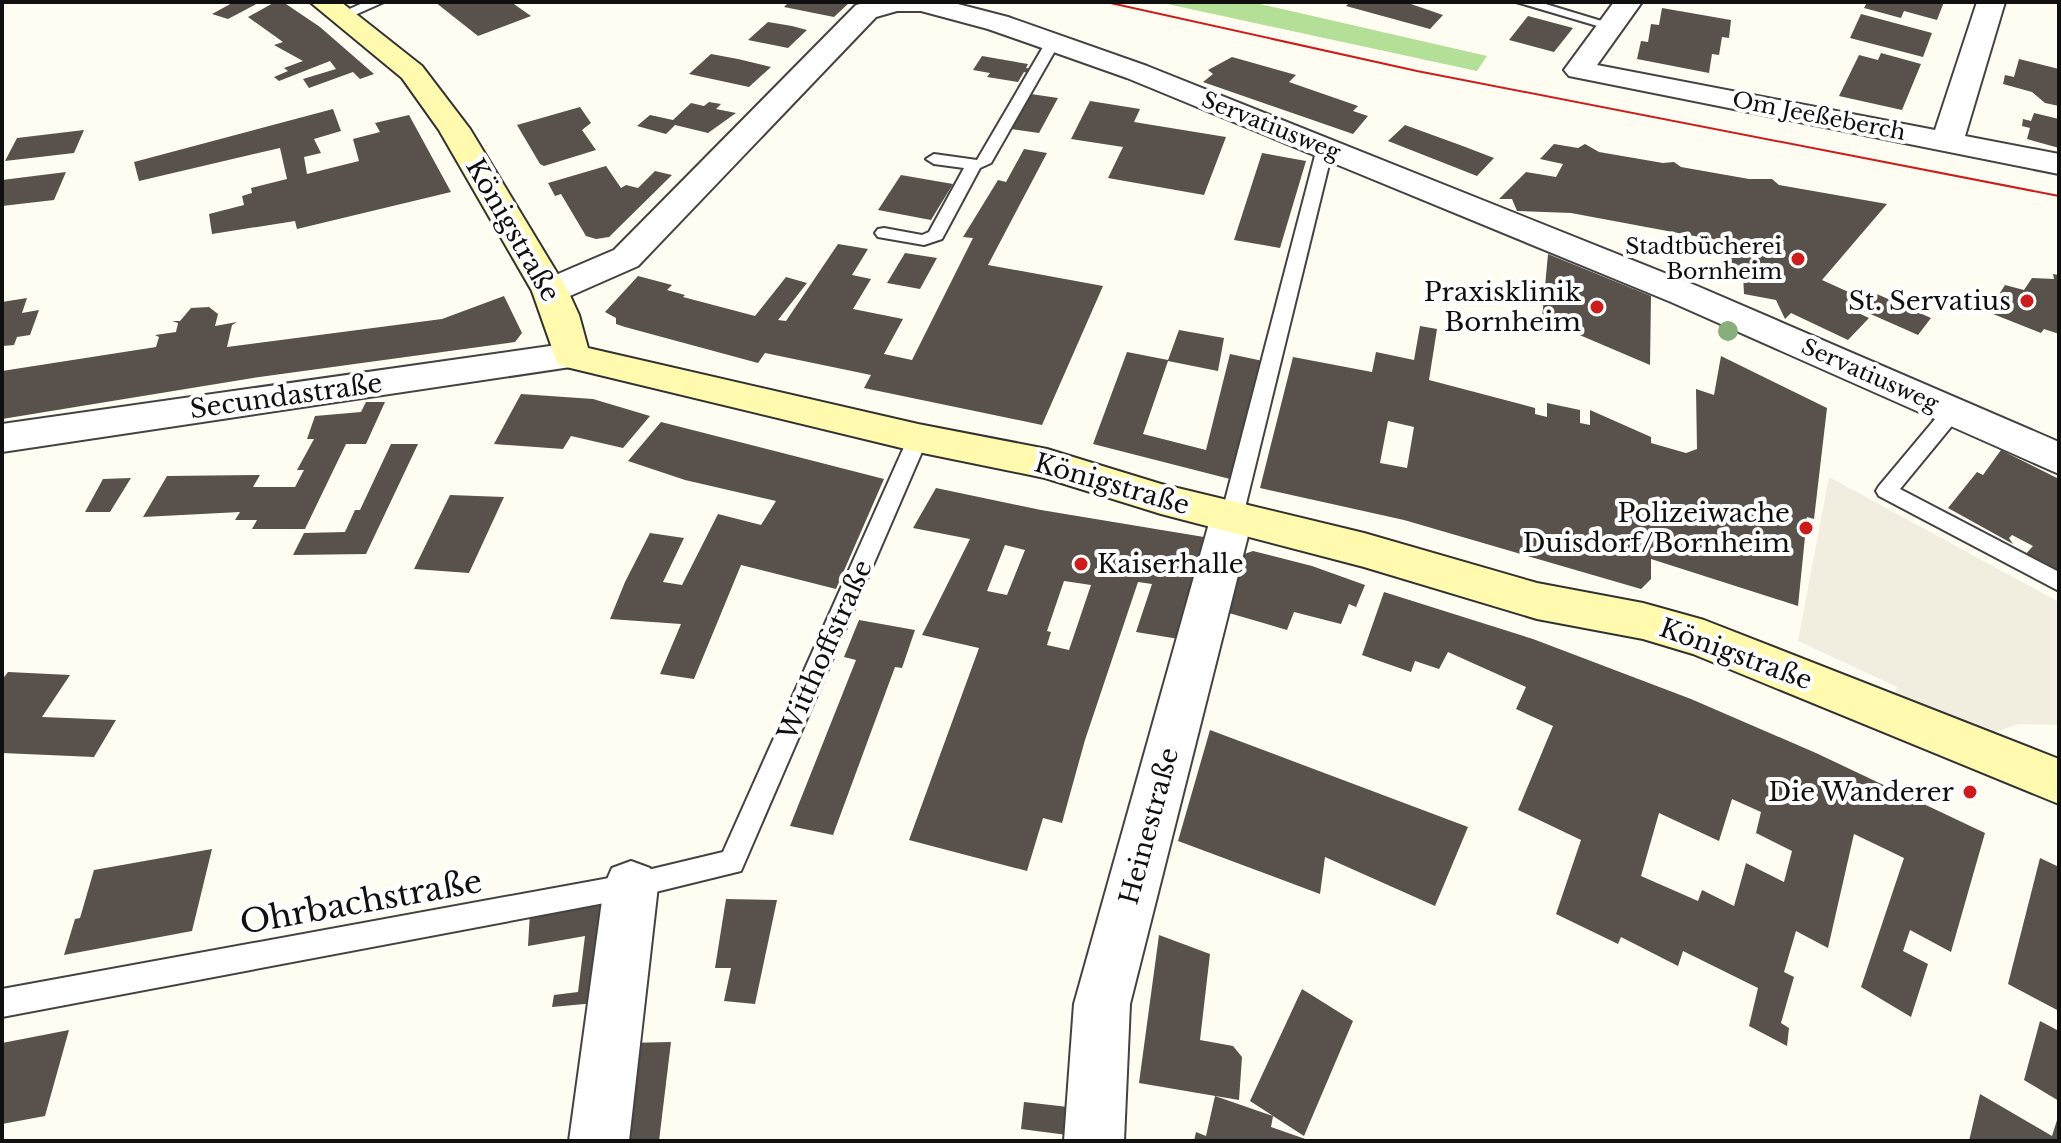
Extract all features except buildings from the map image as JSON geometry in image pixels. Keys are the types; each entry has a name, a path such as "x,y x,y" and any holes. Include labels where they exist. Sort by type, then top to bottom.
{"street":[{"path":"1611,26 1628,2"},
{"path":"1948,140 1991,2"},
{"name":"Servatiusweg","path":"550,291 626,258 866,11 882,5 922,3 983,18 1137,72 1684,294 2059,459"},
{"name":"Königstraße","path":"334,8 412,72 454,129 550,291 561,315 571,356 918,438 1047,464 1161,499 1364,550 1537,601 1643,621 1704,639 2059,782"},
{"name":"Om Jeeßeberch","path":"1611,26 1579,70 2059,164"},
{"name":"Secundastraße","path":"2,438 571,356"},
{"name":"Heinestraße","path":"1094,1141 1102,1004 1232,516"},
{"path":"599,1141 631,886"}],"lane":[{"path":"334,8 377,2"},
{"path":"1523,2 1611,26"},
{"path":"934,159 974,165 983,163 1053,42"},
{"path":"1232,516 1325,148"},
{"path":"884,233 924,240 936,235 974,165"},
{"path":"1953,411 1886,491 2059,582"},
{"name":"Witthoffstraße","path":"732,862 918,438"},
{"name":"Ohrbachstraße","path":"2,1003 631,886 732,862"}],"green space":[{"path":"1158,2 1251,2 1487,56 1477,71"}],"shaded area":[{"path":"1829,477 2059,602 2059,725 2019,724 1992,733 1894,697 1897,687 1798,641"}],"tram line":[{"path":"1106,2 1417,71 2059,196"}],"place":[{"name":"Stadtbücherei Bornheim","path":"1798,259"},
{"name":"St. Servatius","path":"2027,301"},
{"name":"Praxisklinik Bornheim","path":"1597,307"},
{"name":"Polizeiwache Duisdorf/Bornheim","path":"1806,528"},
{"name":"Kaiserhalle","path":"1081,564"},
{"name":"Die Wanderer","path":"1970,792"}]}
